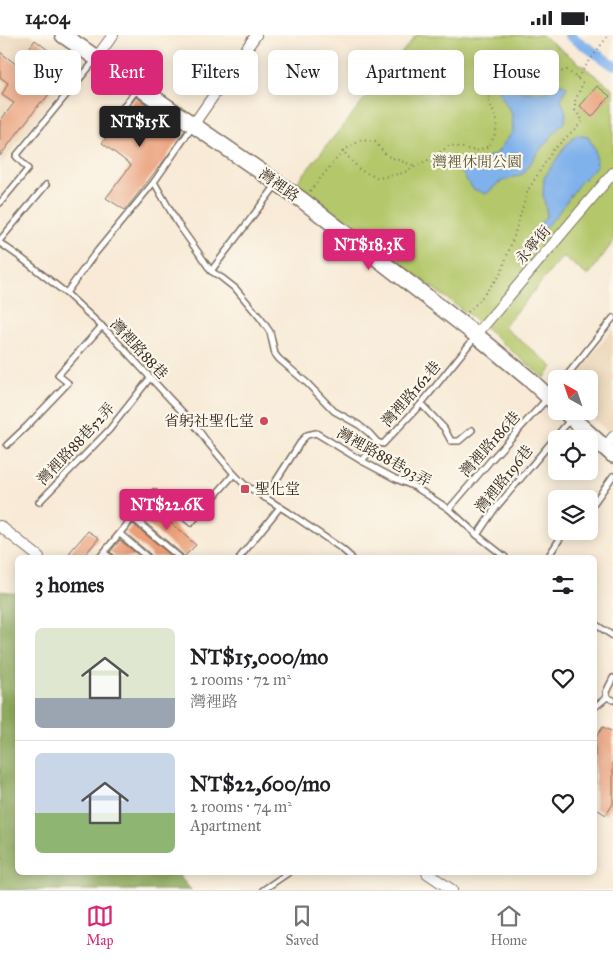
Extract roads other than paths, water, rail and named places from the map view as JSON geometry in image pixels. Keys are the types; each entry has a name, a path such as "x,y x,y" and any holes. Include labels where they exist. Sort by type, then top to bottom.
{"street":[{"name":"灣裡路","path":"63,35 91,55"},
{"path":"102,50 114,35"},
{"path":"193,125 256,35"},
{"name":"灣裡路","path":"149,95 302,200 548,393"},
{"name":"永寧街","path":"476,335 613,173"},
{"path":"575,420 610,446"},
{"path":"0,526 36,555"},
{"path":"430,875 452,890"}],"lane":[{"path":"0,203 28,169 16,156 91,64"},
{"path":"105,131 133,95"},
{"path":"66,293 94,255 154,182 193,125"},
{"path":"154,182 178,224 211,271 236,289 261,319 270,332 279,359 307,383 334,411 358,425 377,442"},
{"path":"211,271 277,183"},
{"path":"0,242 46,185"},
{"name":"灣裡路88巷","path":"0,242 66,293 102,326 194,424 245,485 349,555"},
{"path":"571,370 613,318"},
{"path":"7,445 68,383 58,375 102,326"},
{"name":"灣裡路162巷","path":"362,461 377,442 383,444 420,404 476,335"},
{"name":"灣裡路88巷52弄","path":"39,502 109,431 150,378"},
{"name":"灣裡路186巷","path":"449,509 491,460 548,403"},
{"path":"420,404 444,428 451,441 458,441 472,430"},
{"name":"灣裡路196巷","path":"477,535 494,510 564,420"},
{"name":"灣裡路88巷93弄","path":"265,498 302,440 307,435 316,433 362,461 415,487 449,509 502,555"},
{"path":"102,555 154,492 191,523 234,474"},
{"path":"598,497 613,476"},
{"path":"242,555 280,507"},
{"path":"133,518 177,555"},
{"path":"120,534 145,555"},
{"path":"549,555 559,540"},
{"path":"597,625 613,636"},
{"path":"607,697 606,692 613,678"},
{"path":"607,697 613,700"},
{"path":"597,705 607,697"},
{"path":"264,890 285,875"}],"water":[{"path":"559,83 567,86 561,100 566,112 565,121 538,152 523,174 500,182 486,194 473,189 461,172 467,165 496,154 513,131 512,114 500,95 559,95"},
{"path":"577,135 588,137 595,149 597,166 579,184 556,216 540,232 537,228 547,215 543,194 544,178 566,145"}],"waterway":[{"path":"569,35 613,65"}],"place":[{"name":"省躬社聖化堂","path":"264,421"},
{"name":"聖化堂","path":"245,489"}],"park label":[{"name":"灣裡休閒公園","path":"477,162"}]}
